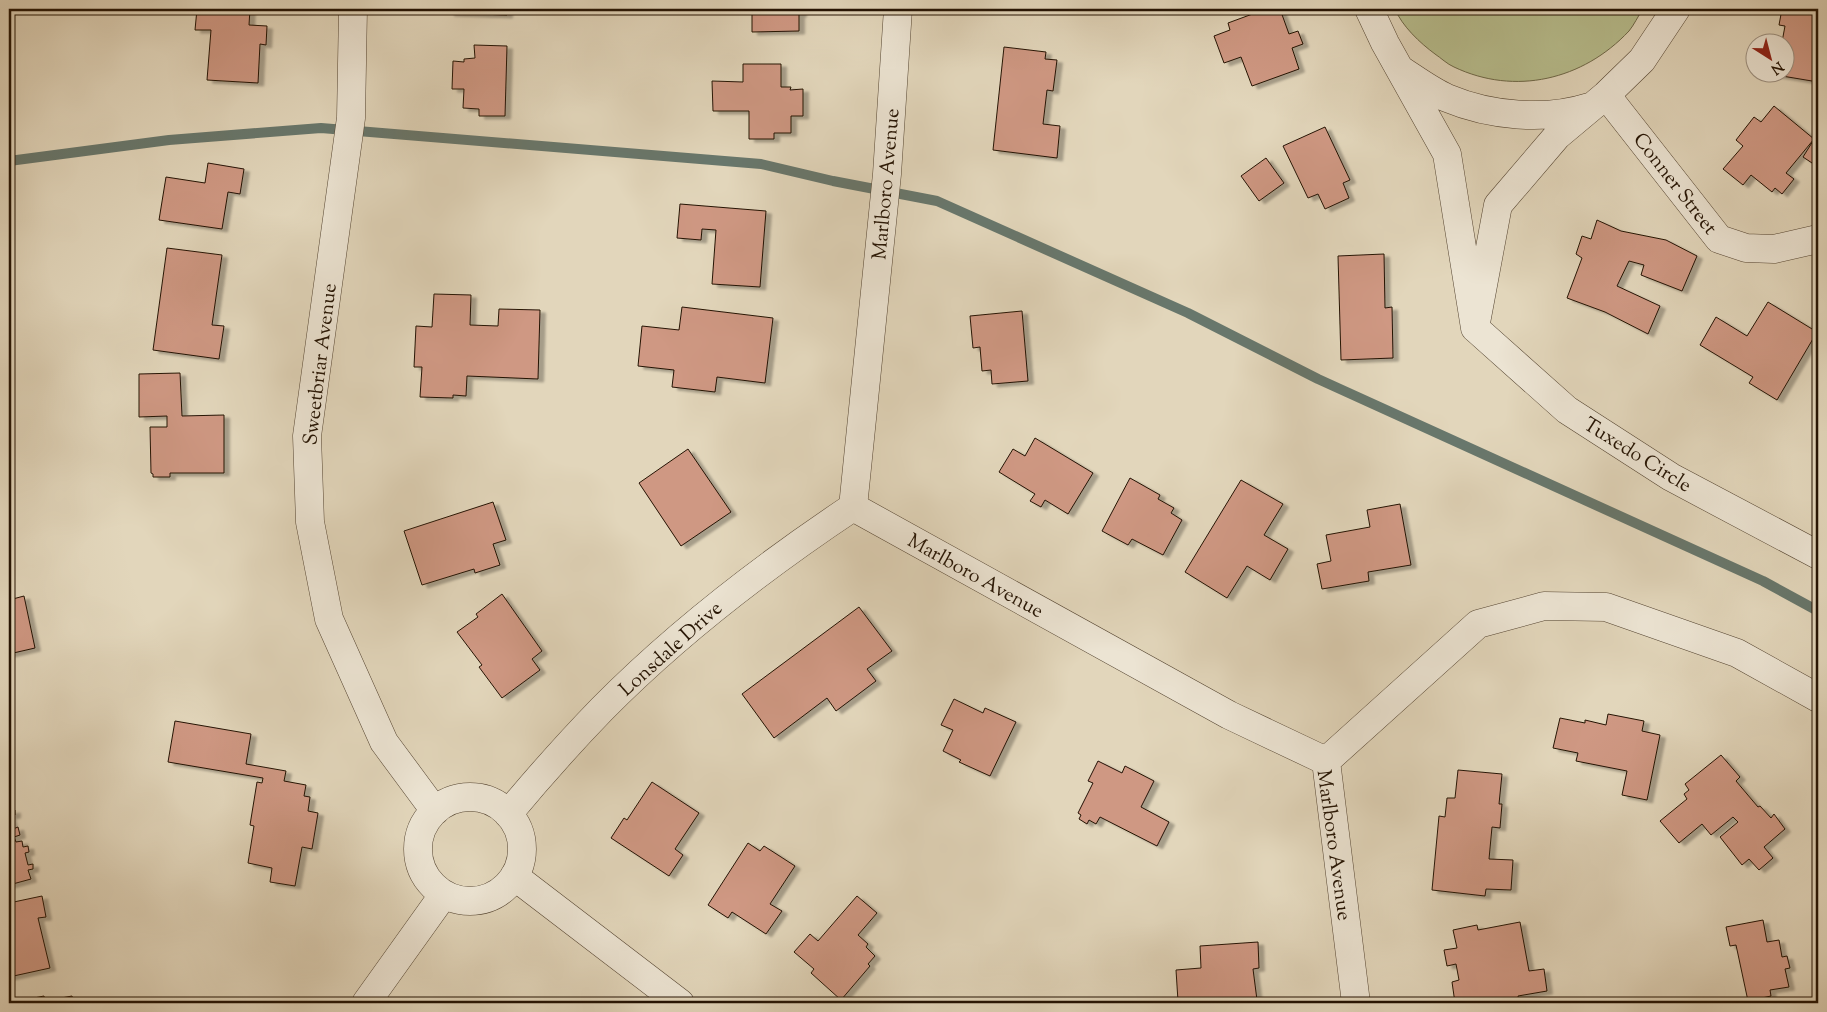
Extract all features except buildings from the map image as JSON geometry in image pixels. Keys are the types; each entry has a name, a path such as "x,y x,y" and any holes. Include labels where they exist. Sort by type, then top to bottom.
{"street":[{"name":"Sweetbriar Avenue","path":"353,9 351,118 348,147 307,436 310,522 329,619 384,742 435,811"},
{"name":"Marlboro Avenue","path":"898,9 887,174 853,507 1229,715 1326,761 1356,1003"},
{"path":"1369,9 1400,70 1447,154 1475,328"},
{"path":"1475,328 1498,205 1557,136 1600,100 1642,60 1676,9"},
{"path":"1400,70 1446,98 1495,112 1536,115 1572,112 1600,100"},
{"name":"Conner Street","path":"1600,100 1719,239 1746,248 1774,249 1818,239"},
{"name":"Tuxedo Circle","path":"1475,328 1567,410 1671,477 1818,554"},
{"name":"Lonsdale Drive","path":"508,814 560,753 603,708 654,660 754,576 803,540 853,507"},
{"path":"1326,761 1478,624 1544,606 1606,607 1737,653 1818,698"},
{"path":"464,798 481,798 496,804 508,814 518,829 522,845 521,861 514,876 504,888 491,897 476,901 460,900 444,894 433,886 423,872 418,857 419,840 424,824 435,811 448,802 464,798"},
{"path":"514,876 680,1003"},
{"path":"366,1003 444,894"}],"green space":[{"path":"1395,9 1643,9 1629,31 1611,48 1591,61 1569,72 1547,78 1524,81 1477,76 1451,66 1429,50 1407,28"}],"waterway":[{"path":"9,161 169,140 321,128 761,164 833,181 937,201 1188,313 1318,379 1763,581 1818,611"}]}
